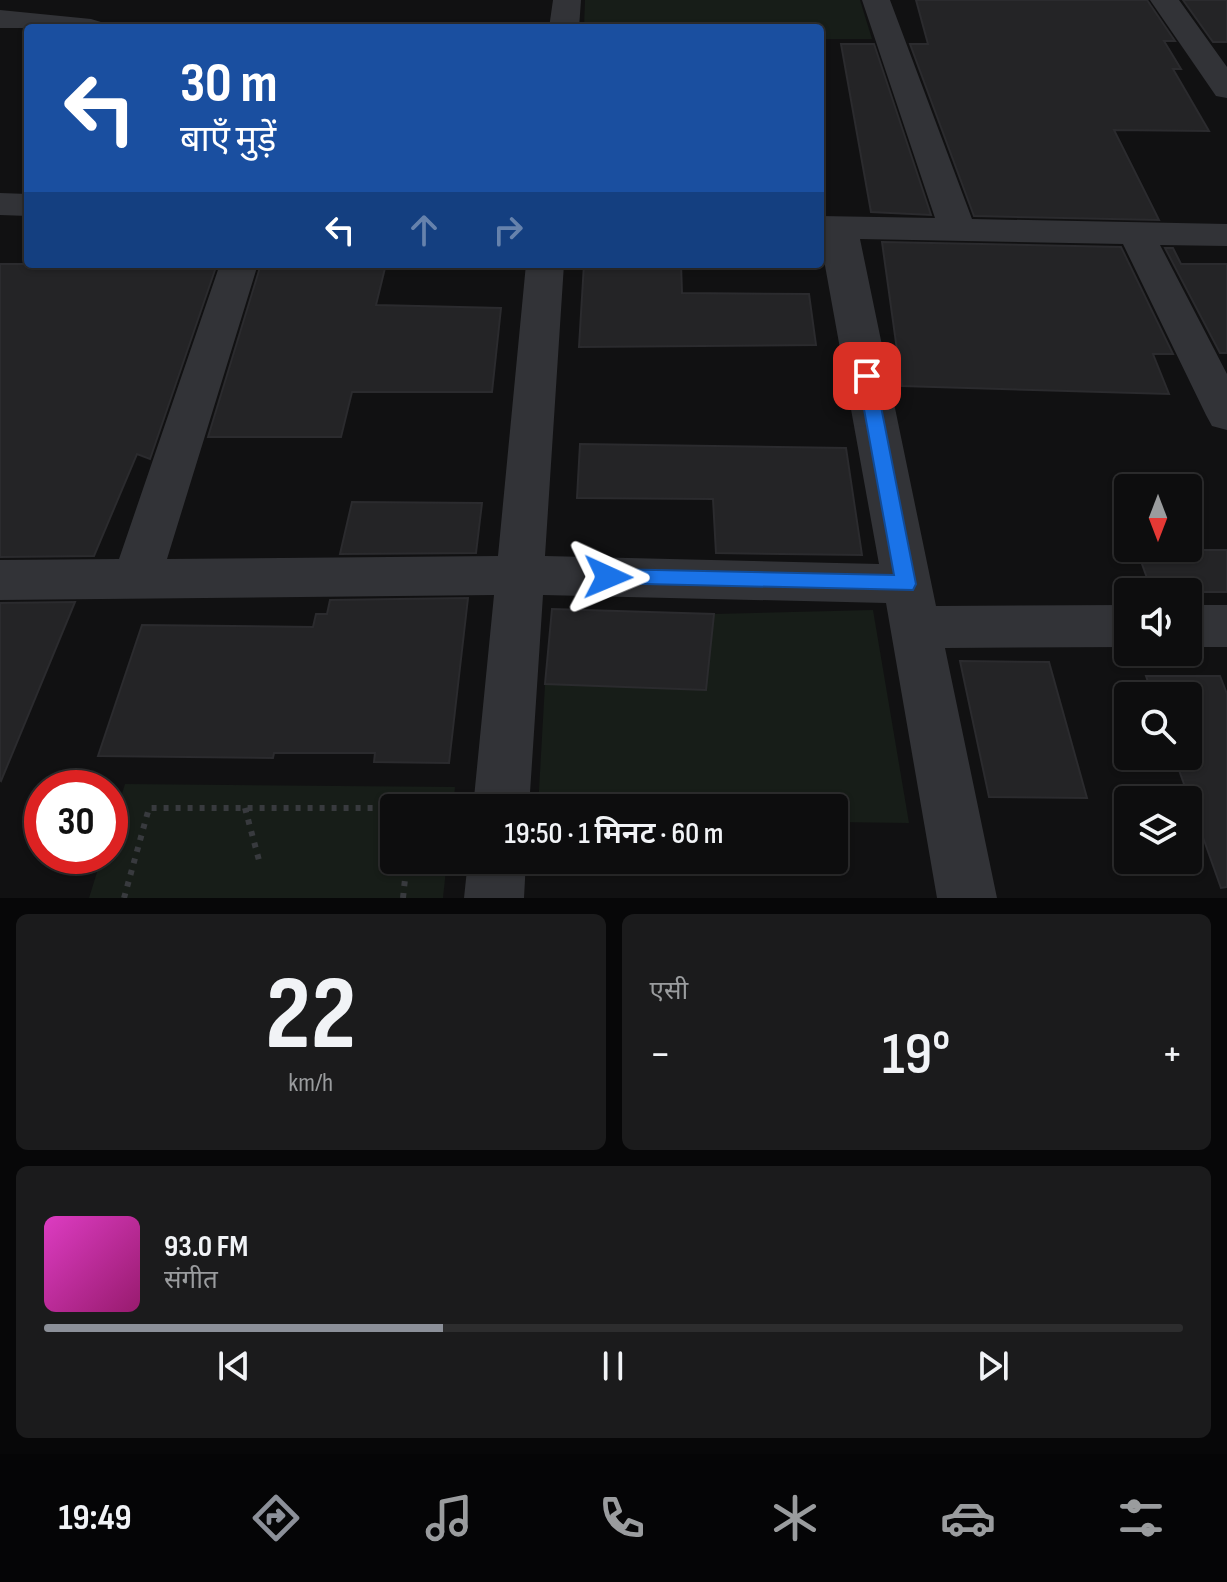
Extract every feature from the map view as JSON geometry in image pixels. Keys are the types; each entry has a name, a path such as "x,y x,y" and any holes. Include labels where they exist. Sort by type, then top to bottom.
{"street":[{"path":"564,24 567,0"},
{"path":"876,0 958,231"},
{"path":"1164,0 1227,89"},
{"path":"0,19 51,24"},
{"path":"0,204 24,205"},
{"path":"967,898 910,605 829,227 1227,235"},
{"path":"1136,233 1227,415"},
{"path":"136,581 238,268"},
{"path":"502,794 545,268"},
{"path":"0,580 519,575 910,605 1114,625"},
{"path":"1202,626 1227,626"},
{"path":"494,898 496,874"}],"path":[{"path":"124,898 149,808 380,808"},
{"path":"245,808 260,864"},
{"path":"403,898 406,874"}],"shaded area":[{"path":"585,0 860,0 872,39 824,39 824,24 584,24"},
{"path":"873,610 909,823 848,822 848,794 539,794 545,684 706,690 714,614"},
{"path":"128,784 455,787 454,794 380,794 380,874 446,874 443,898 89,898 96,874 128,874"}],"building":[{"path":"916,0 1147,0 1175,41 1164,41 1181,69 1173,69 1209,131 1114,130 1159,220 974,216 910,44 928,44"},
{"path":"1183,0 1227,0 1227,42 1213,42"},
{"path":"841,44 874,44 931,215 871,212"},
{"path":"882,242 1121,247 1173,354 1153,354 1169,394 902,386"},
{"path":"1165,248 1173,248 1181,264 1227,264 1227,353 1220,353"},
{"path":"0,264 24,264 24,268 216,268 150,459 137,454 94,556 0,557"},
{"path":"260,268 385,268 376,305 501,308 492,392 352,392 341,437 208,437"},
{"path":"584,268 681,268 682,293 809,294 816,345 579,347"},
{"path":"580,444 846,448 862,555 716,553 713,499 577,498"},
{"path":"352,502 482,503 476,553 340,554"},
{"path":"1202,550 1227,550 1227,592 1202,592 1202,578 1147,578 1141,562 1202,562"},
{"path":"468,598 449,763 374,762 375,753 274,753 273,758 98,756 142,625 313,627 316,614 327,614 330,600"},
{"path":"75,602 1,781 0,603"},
{"path":"552,609 714,614 706,690 545,684"},
{"path":"960,661 1049,662 1087,798 989,797"},
{"path":"1146,676 1220,676 1227,694 1227,887 1221,888 1202,835 1202,786 1185,786 1179,770 1202,770 1202,682 1148,682"}],"route":[{"path":"608,577 906,584 867,376"}]}
